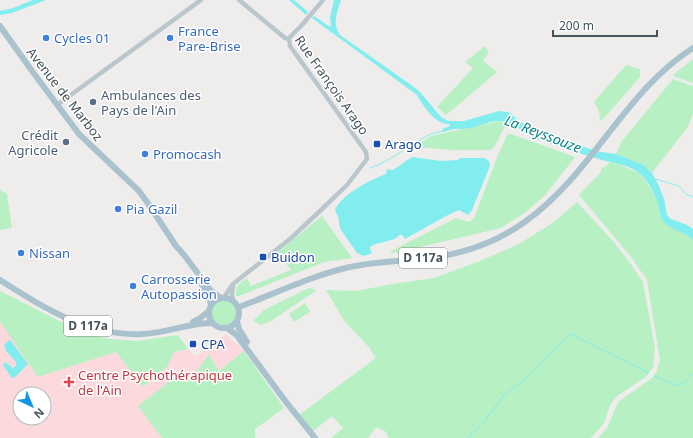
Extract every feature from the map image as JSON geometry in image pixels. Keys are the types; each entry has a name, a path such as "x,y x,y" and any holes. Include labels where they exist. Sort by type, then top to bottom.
{"main road":[{"name":"Avenue de Marboz","path":"0,26 32,72 84,140 143,196 176,246 212,292 222,298"},
{"name":"D 117a","path":"239,307 322,275 371,264 437,256 461,251 485,243 511,231 540,211 566,186 658,76 679,57 693,48"},
{"name":"Avenue de Marboz","path":"176,246 207,293 210,308"},
{"name":"D 117a","path":"0,280 70,320 116,333 142,334 186,325 212,323"},
{"path":"222,298 233,300 239,307 240,314 237,321 234,325 227,328 217,327 210,319 210,308 217,299 222,298"},
{"name":"D 117a","path":"186,325 199,319 210,308"},
{"path":"237,321 239,329 266,374"},
{"path":"227,328 238,337 286,402 315,438"}],"street":[{"path":"57,105 201,0"},
{"name":"Rue François Arago","path":"236,281 290,239 347,185 367,159 367,155 290,46 289,40 239,0"},
{"path":"289,40 323,0"},
{"path":"222,298 236,281"},
{"path":"233,300 232,290 236,281"}],"shaded area":[{"name":"Centre Psychothérapique de l'Ain","path":"0,323 116,352 143,387 167,367 174,352 188,349 195,357 226,334 244,351 219,371 209,356 194,375 189,377 185,376 138,406 162,438 0,438"}],"green space":[{"path":"485,46 489,52 483,61 497,72 446,115 437,107 473,68 465,62"},
{"path":"693,59 693,83 673,76 673,75"},
{"path":"626,65 640,69 640,77 600,121 599,111 594,102"},
{"path":"673,79 693,86 693,114 687,128 652,173 644,165 616,154 621,142"},
{"path":"499,121 507,122 495,146 491,150 451,150 414,147 431,136"},
{"path":"508,133 575,157 546,194 526,212 501,228 390,254 393,250 456,218 469,222 474,218"},
{"path":"611,161 639,173 646,181 658,202 659,214 669,226 685,233 693,240 693,438 598,438 607,428 618,402 652,378 657,371 660,360 647,280 631,257 579,195 601,172 601,168 605,167"},
{"path":"0,190 7,194 12,228 0,230"},
{"path":"577,202 612,240 643,282 655,349 653,367 646,377 617,396 610,405 604,423 591,438 389,438 385,431 376,427 368,438 331,438 343,428 332,416 312,432 299,415 376,358 368,346 345,322 326,290 356,291 434,278 480,261 519,244 554,222"},
{"path":"322,216 352,258 324,262 236,296 237,287 247,278 251,286 291,270 278,252"},
{"path":"309,288 317,290 271,321 261,325 253,321 264,310"},
{"path":"0,291 81,332 110,339 137,341 178,335 188,349 174,352 167,367 143,387 116,352 38,377 0,323"},
{"path":"224,301 233,304 236,313 233,322 224,325 215,322 212,313 215,304"},
{"path":"305,303 310,312 294,322 289,314"},
{"path":"244,351 284,408 255,429 255,438 162,438 138,406 180,373 189,377 192,375 209,355 219,371"}],"water":[{"path":"33,0 46,0 12,13 0,15 0,11 13,8"},
{"path":"289,0 294,0 308,12 306,15"},
{"name":"La Reyssouze","path":"334,0 341,0 336,22 336,27 340,35 414,87 441,117 448,121 464,121 499,111 508,112 525,125 587,148 616,154 644,165 652,173 659,186 664,199 667,215 671,219 693,229 693,240 685,234 665,224 659,212 655,195 645,179 635,170 535,138 514,126 500,121 493,121 471,128 454,129 444,132 442,129 450,126 449,124 439,121 430,114 417,95 312,18 314,16 330,27 330,17"},
{"path":"412,157 441,161 457,160 461,158 485,158 489,161 490,166 472,210 468,215 459,210 405,239 402,235 399,235 394,239 374,245 370,247 372,253 364,256 357,253 341,230 339,219 335,210 344,198 357,188 386,174 387,169 393,170"},
{"path":"9,340 28,364 14,378 11,377 3,365 5,362 13,368 16,366 16,362 6,351 4,345"}],"waterway":[{"path":"370,168 386,161 429,135 444,131"},
{"path":"655,179 679,186 686,194 693,197"},
{"path":"468,438 483,423 504,395 527,378 570,334 649,373"},
{"path":"654,376 678,386 693,374"}],"place":[{"name":"Cycles 01","path":"46,38"},
{"name":"France Pare-Brise","path":"170,38"},
{"name":"Ambulances des Pays de l'Ain","path":"93,102"},
{"name":"Crédit Agricole","path":"66,142"},
{"name":"Arago","path":"377,144"},
{"name":"Promocash","path":"145,154"},
{"name":"Pia Gazil","path":"118,209"},
{"name":"Nissan","path":"21,253"},
{"name":"Buidon","path":"263,257"},
{"name":"Carrosserie Autopassion","path":"133,286"},
{"name":"CPA","path":"193,344"},
{"name":"Centre Psychothérapique de l'Ain","path":"69,382"}]}
